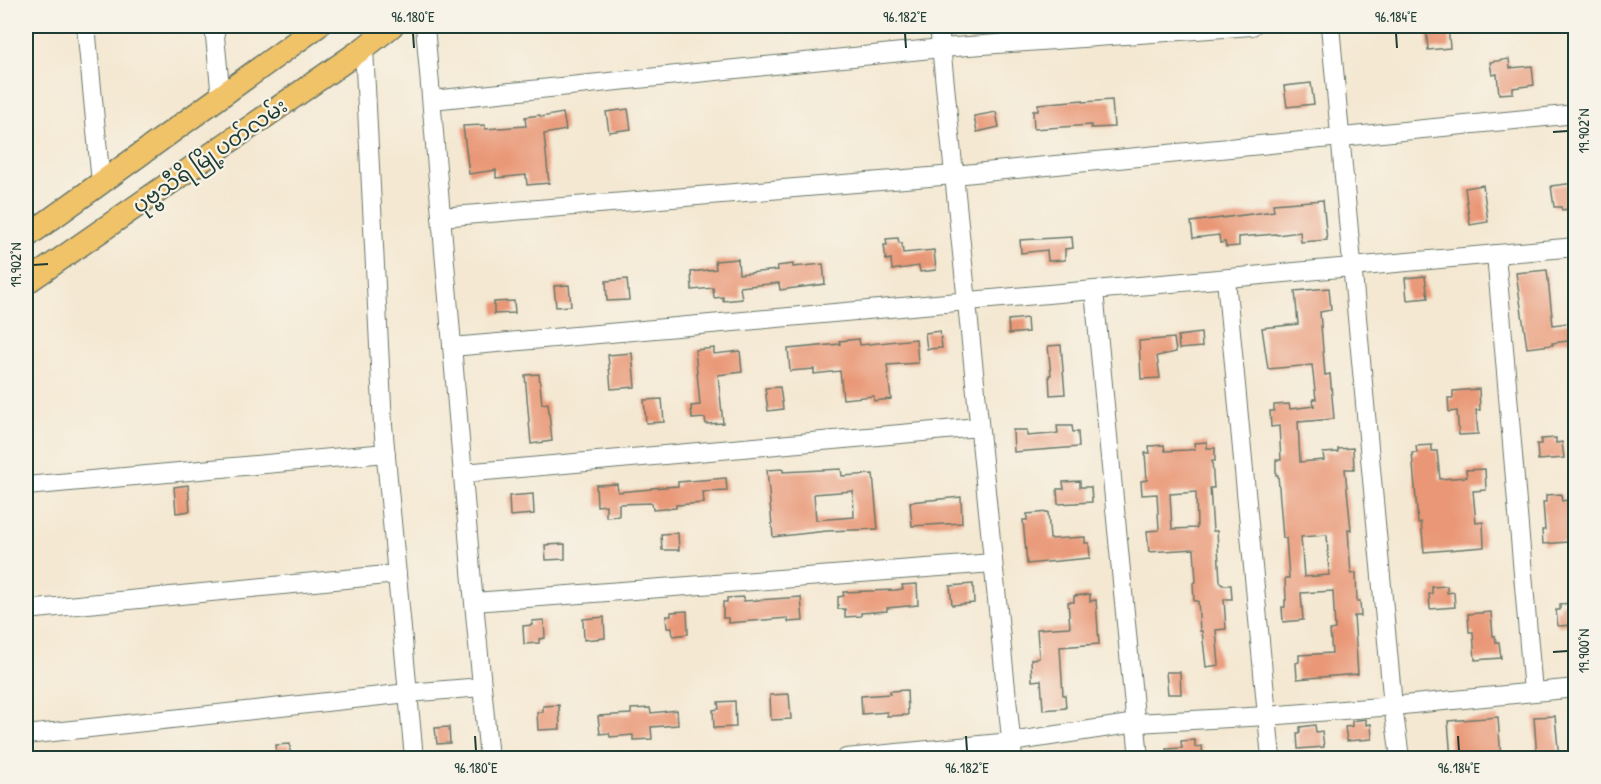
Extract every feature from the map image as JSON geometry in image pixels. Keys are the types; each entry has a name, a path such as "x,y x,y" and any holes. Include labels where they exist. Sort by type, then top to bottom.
{"main road":[{"name":"ပုဗ္ဗသီရိ မြို့ပတ်လမ်း","path":"26,237 318,26"},
{"name":"ပုဗ္ဗသီရိ မြို့ပတ်လမ်း","path":"26,283 364,48 392,26"}],"street":[{"path":"86,26 101,183"},
{"path":"214,26 221,98"},
{"path":"425,26 489,759"},
{"path":"939,26 1012,750"},
{"path":"432,100 941,48 1252,26"},
{"path":"1330,26 1393,706 1400,759"},
{"path":"364,48 386,453 414,759"},
{"path":"441,217 954,175 1575,114"},
{"path":"452,347 967,303 1575,247"},
{"path":"1496,254 1533,692"},
{"path":"1226,279 1271,759"},
{"path":"1094,291 1139,759"},
{"path":"463,473 979,427"},
{"path":"26,486 386,453"},
{"path":"474,602 993,563"},
{"path":"26,610 397,574"},
{"path":"26,735 482,687"},
{"path":"846,759 1012,750 1136,723 1393,706 1575,688"}],"building":[{"path":"1426,26 1448,26 1450,48 1428,50"},
{"path":"1509,59 1510,68 1532,66 1534,85 1513,88 1513,93 1499,94 1497,74 1492,75 1490,62"},
{"path":"1311,83 1314,104 1287,107 1284,86"},
{"path":"1083,100 1083,102 1112,100 1114,127 1091,128 1091,125 1034,129 1033,111 1038,111 1038,104"},
{"path":"628,109 631,129 609,132 606,112"},
{"path":"996,112 999,127 977,132 974,116"},
{"path":"563,113 566,130 544,134 549,183 527,185 526,175 496,178 496,170 469,174 463,126 485,125 485,129 526,126 525,117"},
{"path":"1575,183 1575,208 1562,210 1561,207 1554,207 1551,186"},
{"path":"1483,185 1488,222 1470,225 1465,188"},
{"path":"1323,200 1327,240 1301,242 1300,232 1239,237 1239,246 1226,247 1225,242 1220,243 1219,235 1193,238 1191,222 1274,211 1273,204"},
{"path":"1072,237 1073,248 1065,249 1065,260 1048,261 1047,250 1021,253 1020,240"},
{"path":"898,238 899,243 902,243 903,253 934,250 936,270 920,272 919,266 892,270 891,259 886,260 884,245 887,245 886,239"},
{"path":"738,259 739,274 778,270 777,266 793,264 793,267 823,264 825,284 780,290 779,283 740,287 742,299 723,301 723,297 714,298 713,288 692,290 691,272 716,269 715,261"},
{"path":"1547,270 1553,325 1575,322 1575,340 1527,348 1516,273"},
{"path":"1425,276 1428,298 1407,300 1405,278"},
{"path":"627,279 629,300 607,301 606,281"},
{"path":"569,285 571,306 556,307 554,286"},
{"path":"1329,288 1331,310 1320,312 1325,375 1330,374 1334,419 1298,422 1300,462 1324,460 1323,453 1353,448 1354,469 1345,469 1351,530 1348,530 1351,574 1356,573 1357,601 1360,601 1361,616 1354,616 1358,674 1297,679 1296,663 1299,662 1299,655 1332,653 1330,630 1335,629 1333,591 1301,593 1303,620 1283,622 1282,607 1285,607 1286,600 1285,578 1289,578 1286,538 1283,538 1278,475 1276,475 1276,460 1281,460 1279,426 1271,427 1270,411 1274,411 1274,405 1289,404 1290,409 1314,406 1313,399 1316,399 1312,365 1268,369 1262,328 1298,324 1295,291","holes":["1327,535 1329,575 1304,577 1301,537"]},
{"path":"514,301 515,313 494,314 494,302"},
{"path":"1027,318 1028,332 1009,334 1008,320"},
{"path":"940,331 942,348 927,349 925,333"},
{"path":"1201,333 1202,347 1179,349 1178,336"},
{"path":"1174,338 1176,352 1157,356 1160,378 1141,379 1139,341"},
{"path":"859,339 860,345 916,339 918,363 887,365 891,399 874,401 874,396 843,399 840,371 814,374 814,369 790,371 788,349 840,344 839,341"},
{"path":"1061,345 1065,394 1050,395 1049,375 1051,375 1048,346"},
{"path":"714,348 714,354 740,351 742,372 718,375 723,423 706,424 705,418 692,419 691,406 700,405 695,350"},
{"path":"632,353 635,387 611,389 608,355"},
{"path":"539,374 542,404 548,403 552,441 531,444 525,375"},
{"path":"780,387 783,409 768,411 765,388"},
{"path":"1479,389 1480,410 1476,410 1478,434 1459,435 1457,411 1449,412 1448,398 1453,398 1453,391"},
{"path":"662,399 664,422 646,423 644,400"},
{"path":"1057,426 1072,426 1073,432 1078,432 1079,447 1014,452 1013,430 1027,430 1027,436 1052,434 1058,433"},
{"path":"1556,438 1556,443 1562,442 1564,458 1538,460 1537,444 1541,444 1541,439"},
{"path":"1207,442 1207,448 1215,448 1215,461 1212,461 1214,488 1210,488 1213,531 1217,531 1220,581 1222,585 1231,585 1232,599 1224,599 1226,629 1216,630 1219,665 1206,667 1198,601 1194,601 1193,583 1196,582 1194,549 1149,552 1147,531 1159,530 1157,494 1142,495 1141,481 1147,480 1145,453 1150,453 1149,446 1164,445 1165,451 1188,450 1195,449 1194,443","holes":["1196,492 1197,528 1172,529 1170,494"]},
{"path":"1432,445 1432,451 1437,451 1440,479 1467,477 1466,470 1485,469 1486,490 1473,491 1476,523 1483,522 1484,547 1424,552 1421,522 1418,523 1412,453 1417,453 1416,446"},
{"path":"783,469 783,472 841,469 842,476 873,474 878,529 827,531 773,537 767,470","holes":["853,491 854,517 816,520 814,494"]},
{"path":"726,478 727,491 703,492 704,503 676,505 676,508 653,510 652,503 619,504 619,516 606,517 606,505 597,506 596,485 617,484 618,492 678,486 678,482"},
{"path":"1080,481 1080,487 1091,487 1092,502 1058,504 1057,489 1064,489 1063,482"},
{"path":"188,485 190,511 176,513 174,487"},
{"path":"533,494 534,514 510,516 509,496"},
{"path":"1561,494 1562,501 1568,500 1568,542 1543,544 1542,530 1545,530 1543,502 1546,502 1546,495"},
{"path":"961,497 962,523 912,526 910,502"},
{"path":"1048,512 1050,539 1085,537 1085,543 1089,543 1090,558 1027,564 1023,520 1027,520 1027,514"},
{"path":"678,533 679,550 662,550 661,534"},
{"path":"565,544 565,559 546,560 545,545"},
{"path":"917,584 918,605 887,608 887,611 845,617 845,609 838,609 838,597 844,596 843,592 896,590 903,589 902,585"},
{"path":"973,584 974,603 952,605 950,586"},
{"path":"1447,586 1447,593 1454,592 1455,607 1430,609 1429,594 1432,594 1432,587"},
{"path":"1090,594 1090,601 1096,600 1099,644 1060,647 1066,708 1043,710 1041,680 1032,681 1031,659 1039,658 1037,629 1070,627 1068,602 1074,602 1074,596"},
{"path":"744,597 744,601 801,597 803,621 788,622 788,618 728,623 728,618 723,618 723,602 727,602 727,598"},
{"path":"1574,603 1575,625 1558,626 1556,610 1560,610 1560,604"},
{"path":"687,611 688,634 673,636 672,628 667,628 666,616 671,616 671,612"},
{"path":"1491,612 1493,636 1496,642 1499,642 1501,658 1475,660 1473,632 1469,632 1468,614"},
{"path":"604,617 605,638 584,640 583,619"},
{"path":"544,620 545,638 539,639 539,643 524,644 523,626 532,625 532,621"},
{"path":"1166,672 1180,672 1181,694 1168,694"},
{"path":"907,690 908,715 887,716 887,712 862,714 861,696"},
{"path":"789,694 791,719 771,720 770,695"},
{"path":"735,701 736,727 714,728 713,710 719,709 718,702"},
{"path":"559,705 560,729 538,730 537,712 543,712 543,706"},
{"path":"650,708 651,713 677,710 678,725 651,727 652,739 633,740 633,735 610,737 609,733 600,734 598,716 631,714 631,709"},
{"path":"1555,716 1559,759 1537,759 1534,717"},
{"path":"1498,717 1501,759 1451,759 1448,721"},
{"path":"1366,719 1366,725 1371,724 1372,739 1347,741 1345,727 1352,726 1352,721"},
{"path":"1315,725 1316,732 1322,731 1324,747 1298,749 1297,733 1300,733 1300,727"},
{"path":"449,727 450,743 437,744 435,728"},
{"path":"1195,740 1195,747 1202,746 1203,759 1166,759 1166,749 1182,748 1181,741"},
{"path":"290,744 290,759 277,759 276,745"}]}
